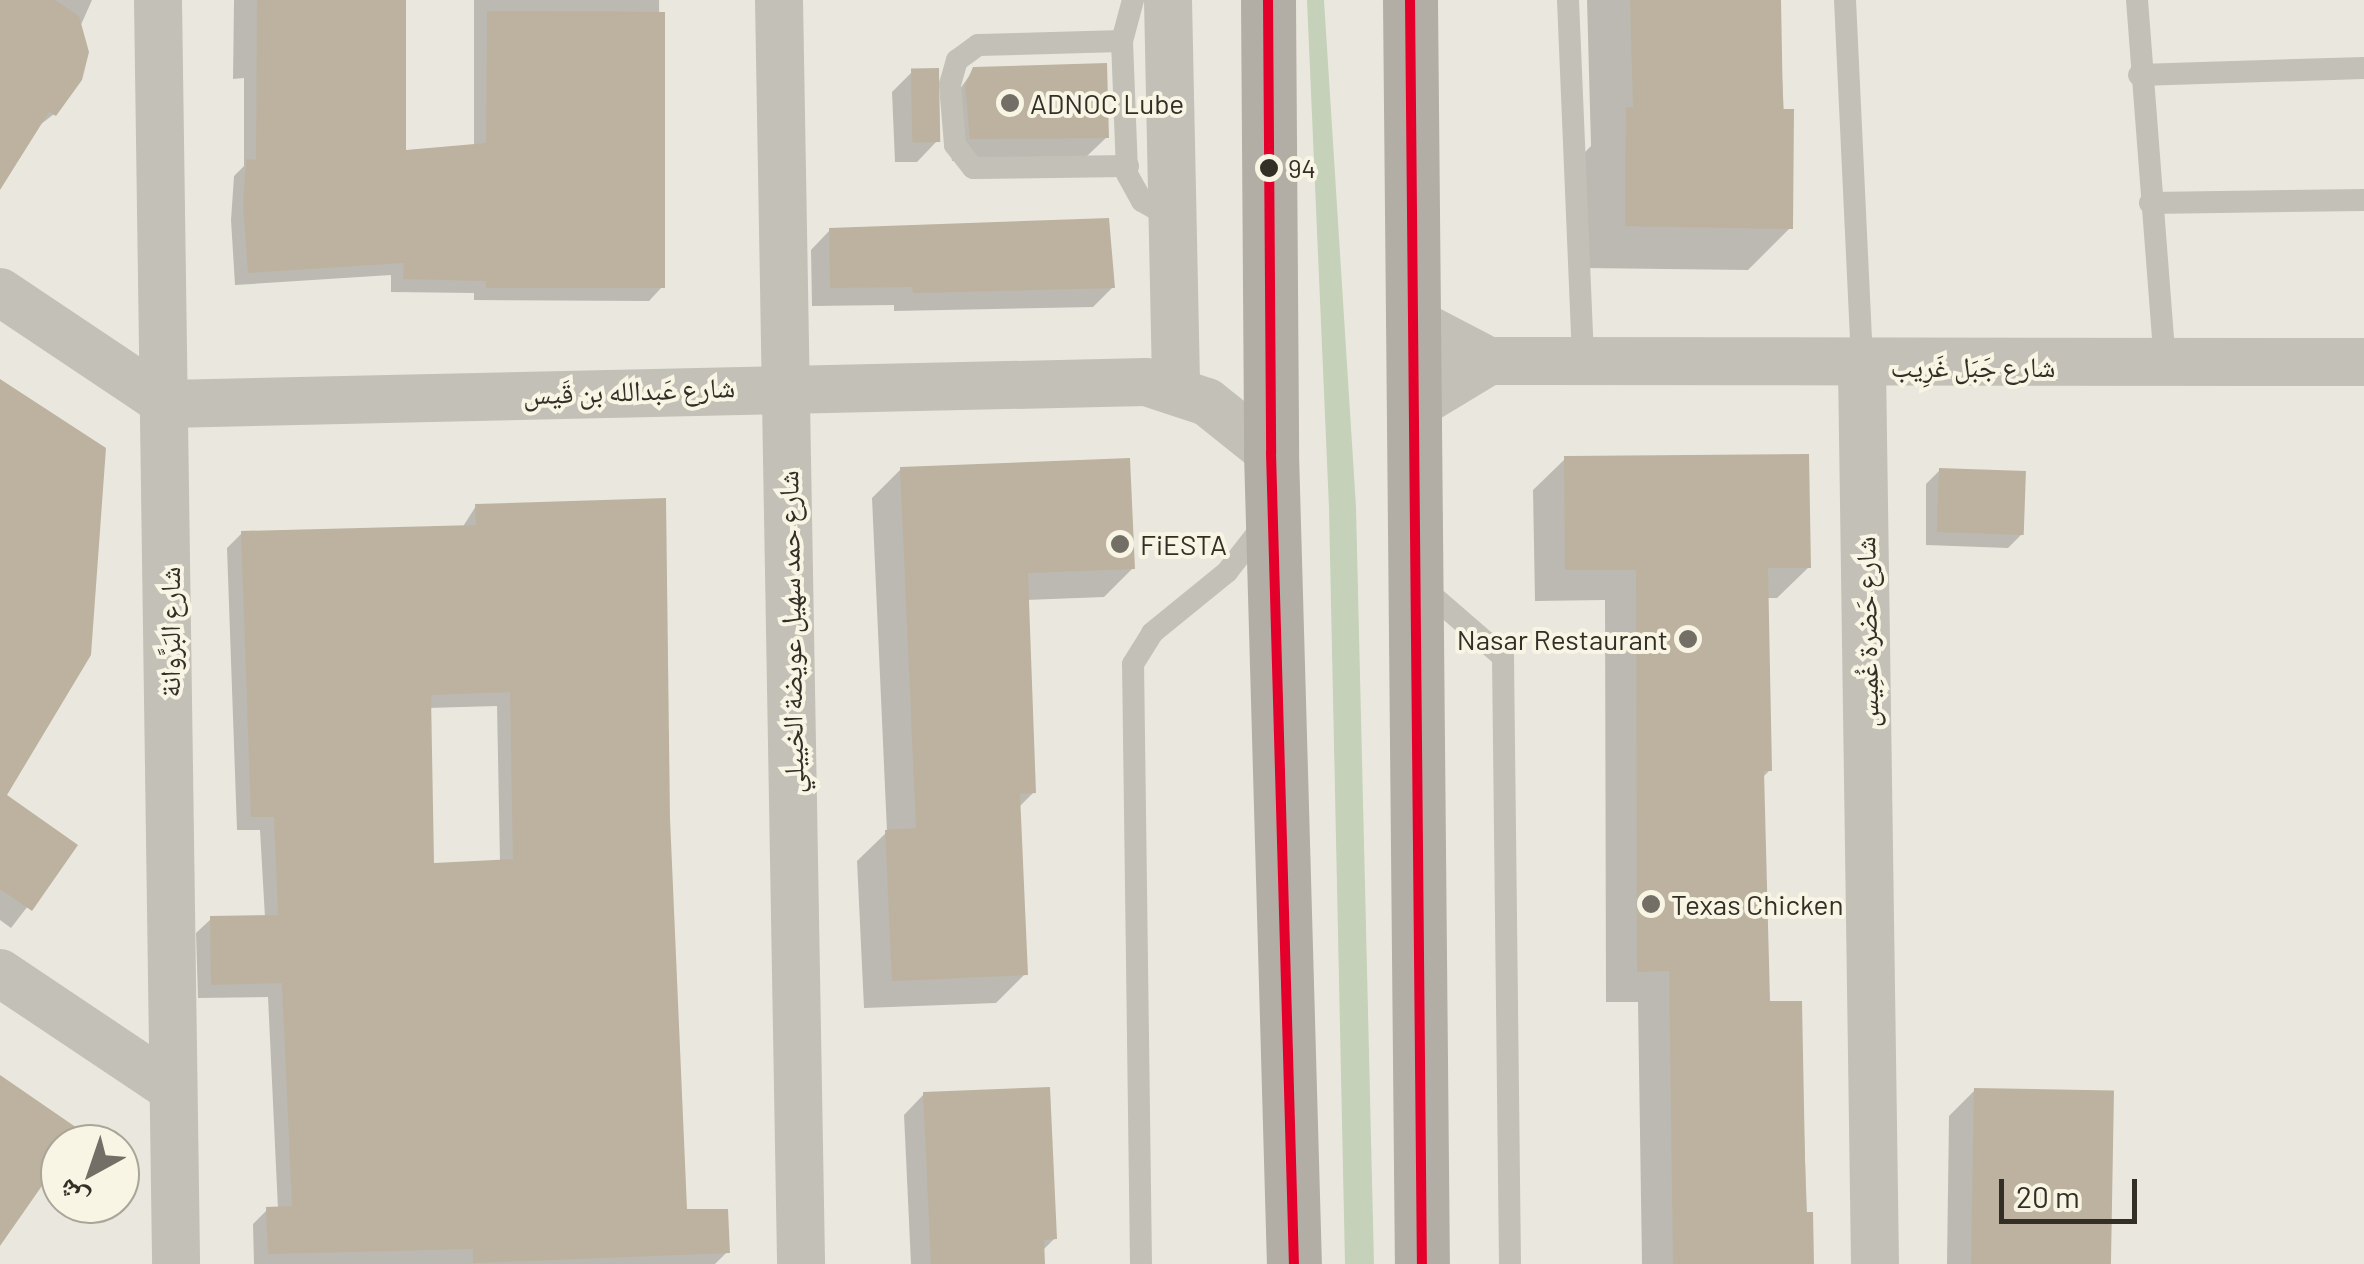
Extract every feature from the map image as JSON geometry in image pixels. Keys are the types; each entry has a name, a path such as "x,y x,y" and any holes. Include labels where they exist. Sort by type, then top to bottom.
{"main road":[{"path":"1268,0 1271,453 1276,507 1294,1264"},
{"path":"1410,0 1412,578 1422,1264"}],"street":[{"name":"شارع البَرَّوانة","path":"158,0 167,404 176,1264"},
{"name":"شارع حمد سهيل عويضة الخييلي","path":"779,0 801,1264"},
{"path":"1168,0 1168,216 1176,387"},
{"path":"0,292 167,404"},
{"path":"1412,321 1489,361"},
{"path":"1413,407 1489,361"},
{"name":"شارع جَبَل غَرِيب","path":"1489,361 1862,366 2364,362"},
{"name":"شارع حَضرة غُمِيس","path":"1862,366 1874,1264"},
{"name":"شارع عَبدالله بن قَيس","path":"167,404 786,386 1176,387 1228,414 1271,453"},
{"path":"0,972 172,1088"}],"lane":[{"path":"1133,0 1122,41 1128,166 1142,201 1168,216"},
{"path":"1568,0 1583,360"},
{"name":"شارع حَضرة غُمِيس","path":"1846,0 1862,366"},
{"path":"2137,0 2139,75 2165,366"},
{"path":"1122,41 978,45 957,60 950,85 955,145 973,168 1128,166"},
{"path":"2139,75 2364,68"},
{"path":"2150,203 2364,200"},
{"path":"1141,1264 1134,664 1152,633 1227,572 1276,507"},
{"path":"1412,578 1503,658 1510,1264"}],"green space":[{"path":"1307,0 1324,0 1356,507 1374,1264 1345,1264 1329,508"}],"building":[{"path":"0,0 55,0 79,16 89,52 82,80 56,116 49,112 0,190"},
{"path":"257,0 406,0 406,150 486,143 487,11 665,12 665,288 486,288 486,281 403,279 404,263 248,273 243,205 246,159 256,160"},
{"path":"1630,0 1781,0 1783,109 1794,109 1793,229 1625,226 1626,107 1633,107"},
{"name":"ADNOC Lube","path":"1107,63 1109,138 970,139 965,86 973,67"},
{"path":"911,68 939,68 940,142 912,142"},
{"path":"1109,218 1115,288 913,293 912,287 830,288 829,228"},
{"path":"0,379 106,448 91,655 7,795 78,845 32,911 0,889"},
{"path":"1809,454 1811,568 1768,568 1772,771 1764,771 1770,1001 1802,1001 1806,1212 1813,1212 1814,1264 1673,1264 1669,971 1637,972 1636,570 1565,570 1564,456"},
{"path":"1130,458 1135,569 1028,573 1036,793 1020,794 1028,975 892,981 885,830 916,828 900,467"},
{"path":"1939,468 2026,471 2024,535 1937,532"},
{"path":"666,498 670,818 687,1209 728,1209 730,1253 473,1263 473,1249 268,1254 266,1207 292,1206 282,983 211,985 210,916 278,915 274,817 251,817 241,531 476,525 475,504","holes":["510,692 513,859 434,863 431,695"]},
{"path":"0,1075 71,1124 40,1124 40,1189 0,1246"},
{"path":"1050,1087 1057,1239 1044,1240 1045,1264 931,1264 923,1092"},
{"path":"1974,1088 2114,1090 2111,1264 1971,1264"}],"transit line":[{"path":"1268,0 1271,453 1294,1264"},
{"path":"1410,0 1422,1264"}],"place":[{"name":"ADNOC Lube","path":"1010,103"},
{"name":"94","path":"1269,168"},
{"name":"FiESTA","path":"1120,544"},
{"name":"Nasar Restaurant","path":"1688,639"},
{"name":"Texas Chicken","path":"1651,904"}]}
